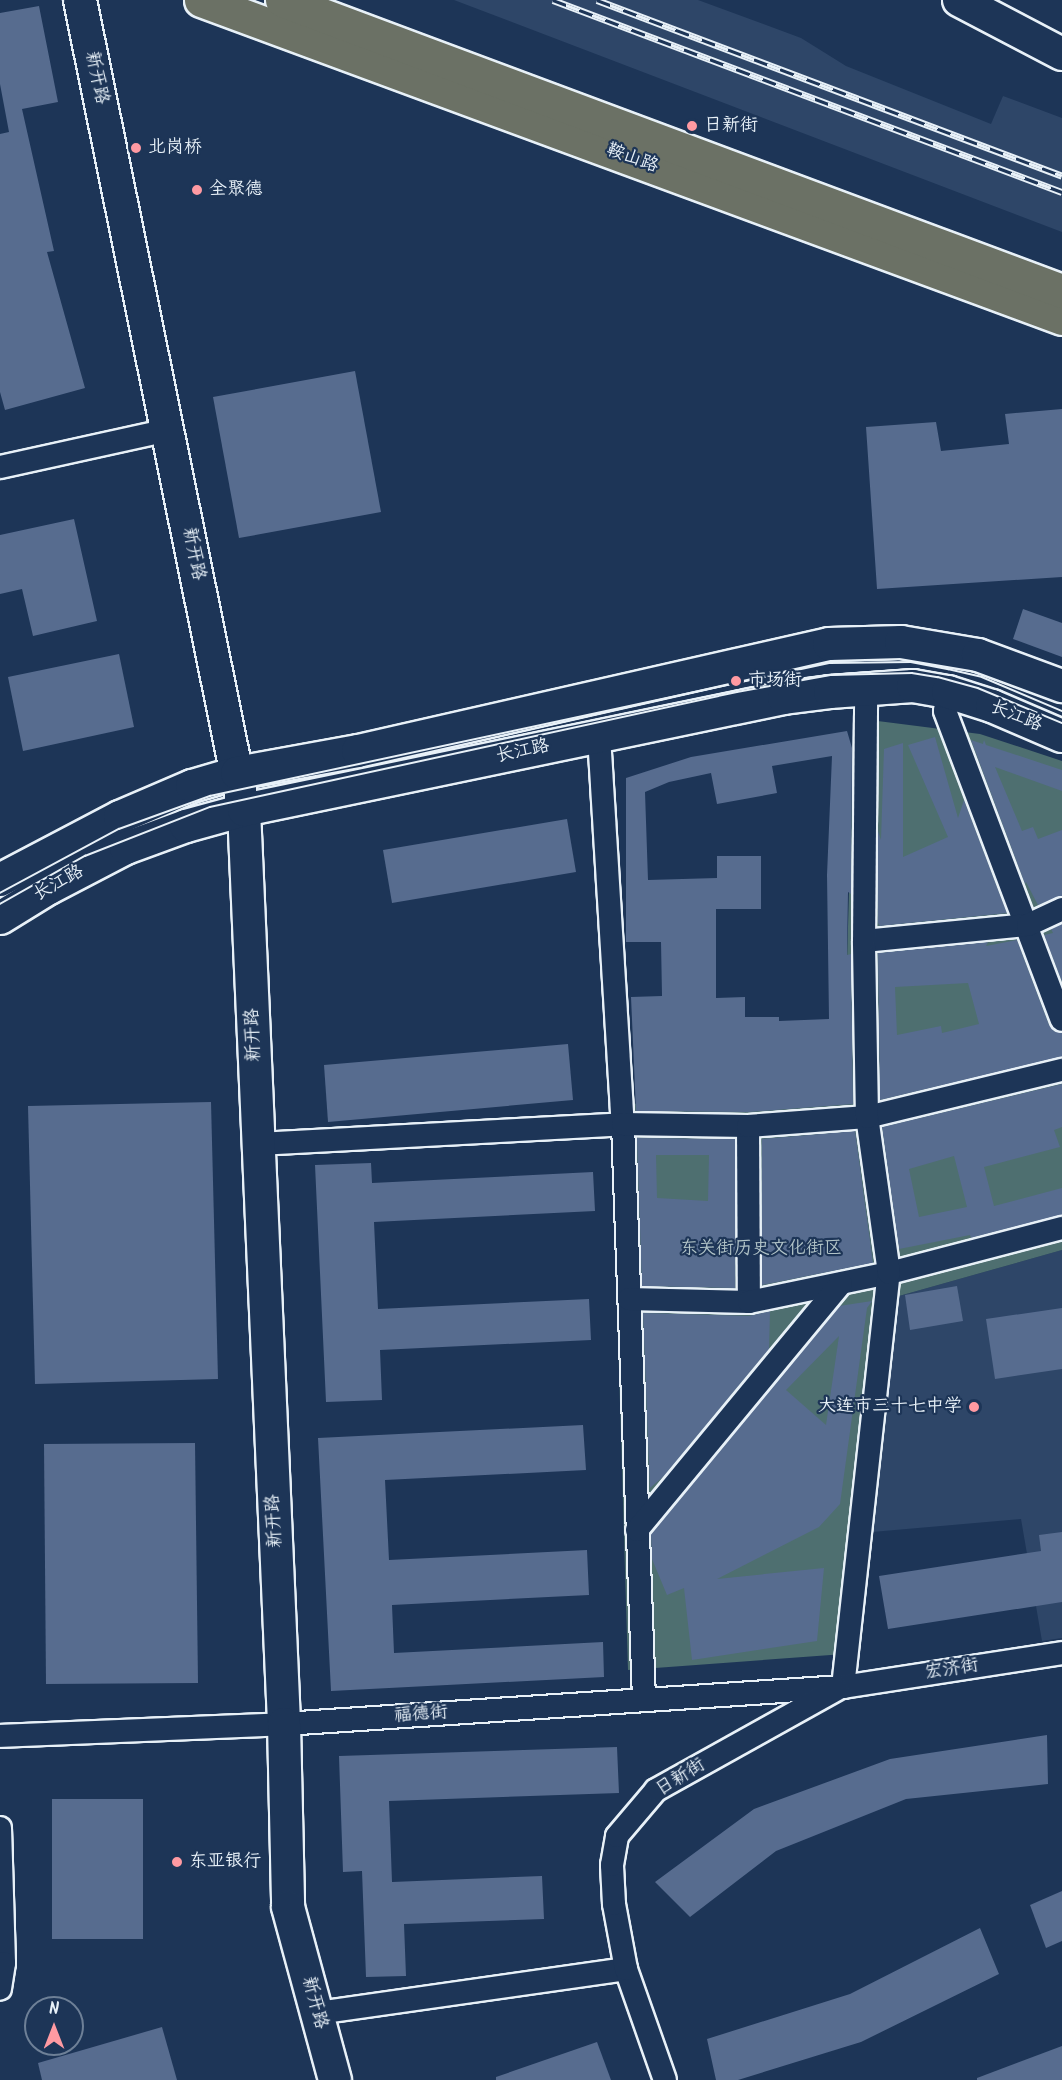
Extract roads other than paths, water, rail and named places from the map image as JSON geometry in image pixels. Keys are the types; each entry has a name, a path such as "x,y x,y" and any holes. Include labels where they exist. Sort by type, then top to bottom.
{"main road":[{"name":"新开路","path":"80,0 244,810 284,1724 288,1907 334,2080"},
{"path":"90,50 93,16 102,0"},
{"name":"鞍山路","path":"201,0 1062,318"},
{"name":"鞍山路","path":"282,0 1062,291"},
{"path":"959,0 1062,54"},
{"name":"长江路","path":"0,880 153,801 237,773 358,751 829,644 901,642 978,655 1062,686"},
{"name":"长江路","path":"0,918 49,888 126,849 186,826 244,810 784,698 913,686 948,692 992,706 1062,736"}],"street":[{"path":"0,467 168,430"},
{"path":"843,1687 889,1273 867,1118 864,941 866,689"},
{"path":"948,692 945,711 1062,1020"},
{"path":"599,736 623,1124 644,1700"},
{"path":"864,941 1028,926 1062,909"},
{"path":"258,1144 623,1124 748,1126 867,1118 1062,1070"},
{"path":"748,1126 748,1302"},
{"path":"629,1299 748,1302 889,1273 1062,1228"},
{"path":"637,1530 841,1283"},
{"name":"宏济街","path":"843,1687 1062,1653"},
{"name":"福德街","path":"0,1736 284,1724 843,1687"},
{"name":"日新街","path":"665,2080 626,1969 614,1904 612,1865 617,1836 656,1790 843,1687"},
{"path":"0,1828 4,1963 0,1989"},
{"path":"316,2013 626,1969"}],"tram line":[{"path":"0,893 119,829 210,796 830,663 911,662 948,669 982,677 1062,711"},
{"path":"0,904 85,856 210,807 737,692 831,675 912,673 938,677 978,688 1062,723"}],"railway":[{"path":"553,0 1062,192"},
{"path":"597,0 1062,176"}],"place":[{"name":"日新街","path":"692,126"},
{"name":"北岗桥","path":"136,148"},
{"name":"全聚德","path":"197,190"},
{"name":"市场街","path":"736,681"},
{"name":"大连市三十七中学","path":"974,1407"},
{"name":"东亚银行","path":"177,1862"}],"park label":[{"name":"东关街历史文化街区","path":"761,1249"}]}
